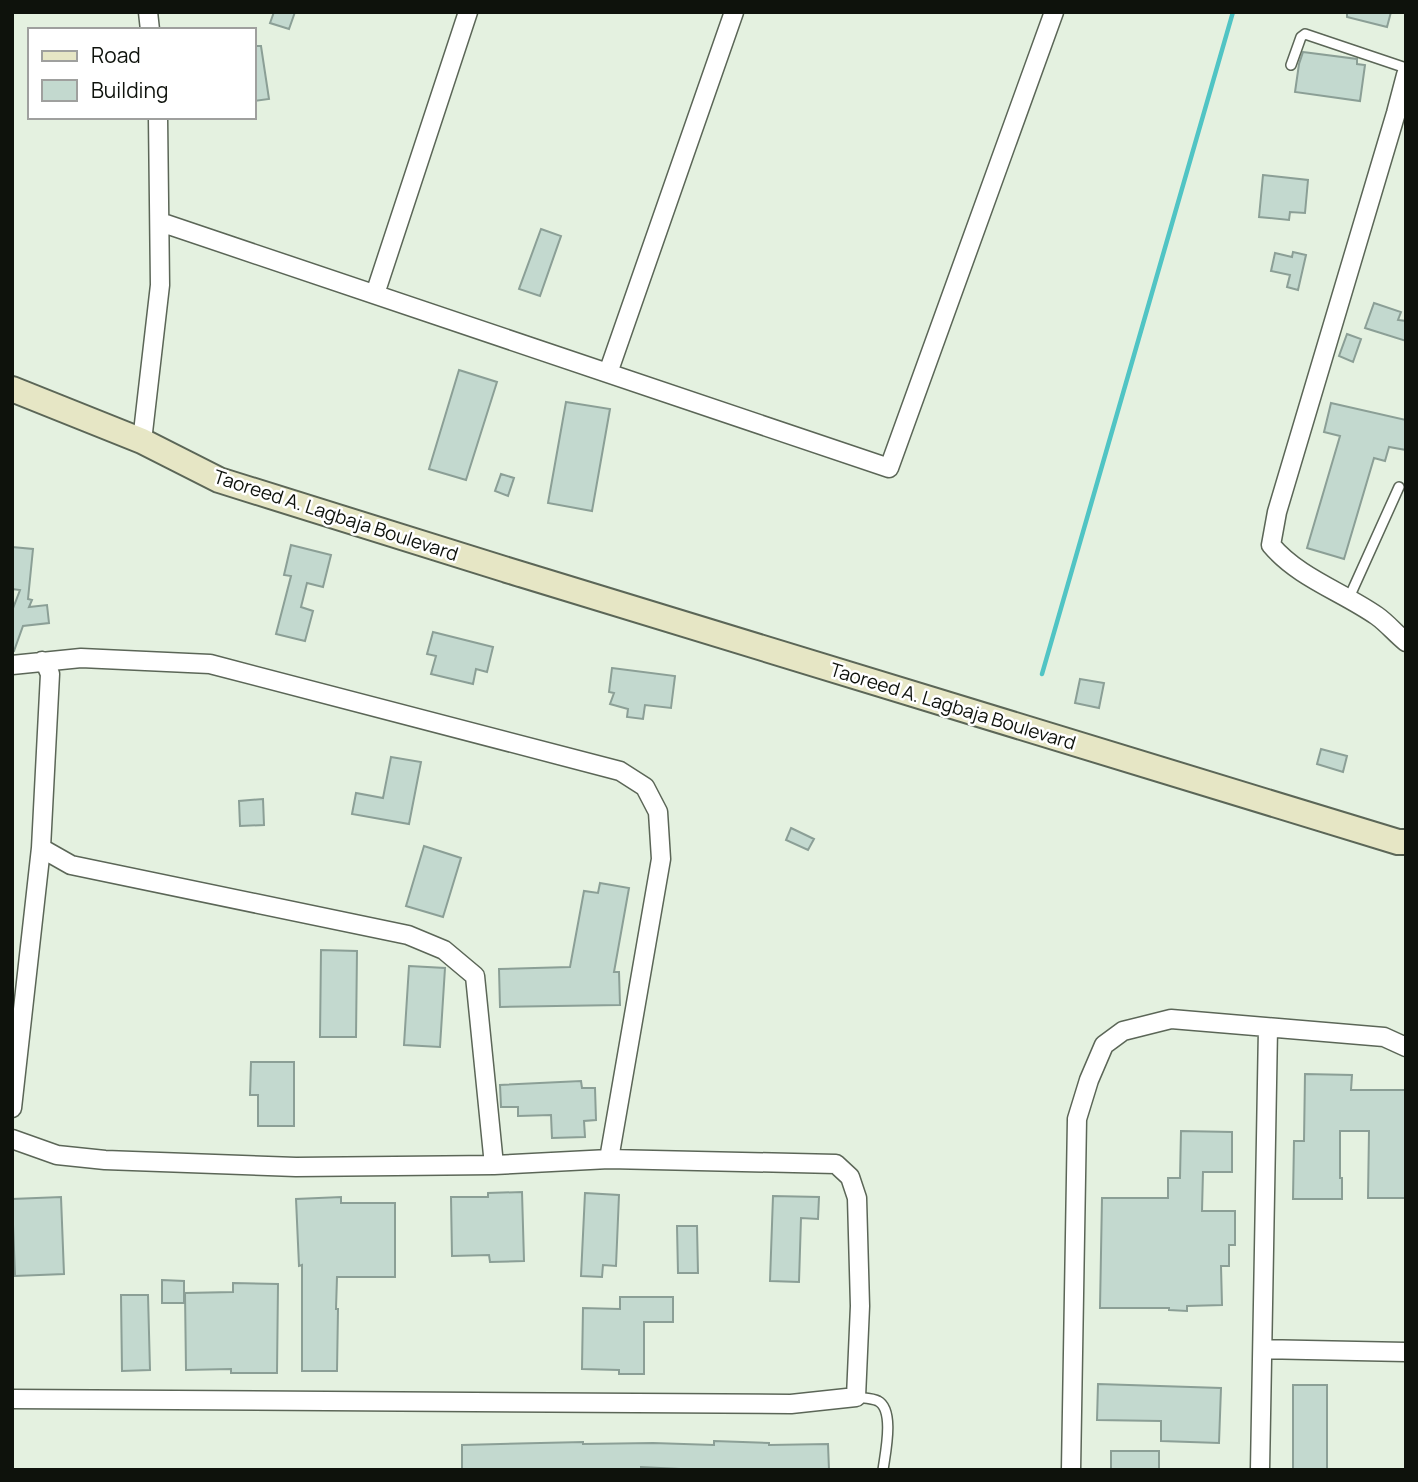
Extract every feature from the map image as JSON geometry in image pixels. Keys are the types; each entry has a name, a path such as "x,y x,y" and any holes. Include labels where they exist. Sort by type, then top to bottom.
{"street":[{"path":"375,294 468,12"},
{"path":"608,373 734,12"},
{"path":"160,222 889,468 1054,12"},
{"path":"1406,75 1401,114 1281,498 1271,545 1282,558 1310,578 1377,616 1406,642"},
{"path":"142,441 160,285 158,119"},
{"name":"Taoreed A. Lagbaja Boulevard","path":"12,388 142,441 219,480 669,620"},
{"name":"Taoreed A. Lagbaja Boulevard","path":"507,570 1403,844"},
{"path":"12,665 81,658 210,664 620,771 645,787 658,813 661,859 609,1159"},
{"path":"12,1108 41,848 50,674 42,661"},
{"path":"41,848 71,865 408,935 444,950 475,976 494,1165"},
{"path":"1071,1470 1077,1119 1104,1045 1123,1031 1171,1019 1384,1037 1406,1047"},
{"path":"1260,1470 1268,1028"},
{"path":"12,1139 57,1155 105,1160 296,1167 494,1165 609,1159 836,1164 850,1177 857,1198 860,1306 856,1396 791,1404 12,1399"},
{"path":"1263,1349 1406,1352"}],"lane":[{"path":"1291,65 1301,37 1305,34 1406,68"},
{"path":"1348,600 1399,487"},
{"path":"856,1396 879,1401 887,1410 883,1470"}],"building":[{"path":"274,12 295,12 289,29 270,23"},
{"path":"1347,12 1391,12 1387,27 1347,17"},
{"path":"256,46 261,46 269,99 256,101"},
{"path":"1303,52 1357,59 1357,64 1365,65 1360,101 1295,92"},
{"path":"1263,175 1308,180 1305,213 1290,212 1289,220 1259,217"},
{"path":"541,229 561,236 540,296 519,289"},
{"path":"1293,252 1306,255 1298,290 1287,287 1290,275 1271,271 1275,253 1292,257"},
{"path":"1374,303 1401,312 1398,320 1406,321 1406,341 1365,328"},
{"path":"1347,334 1361,339 1353,362 1339,356"},
{"path":"459,370 497,382 466,480 429,469"},
{"path":"566,402 610,409 592,511 548,503"},
{"path":"1331,403 1406,420 1406,450 1389,447 1385,461 1374,458 1344,559 1307,548 1340,436 1324,432"},
{"path":"501,474 514,478 508,496 495,491"},
{"path":"291,545 331,555 323,587 307,583 301,607 313,611 305,641 276,634 291,576 284,575"},
{"path":"12,547 33,549 28,599 32,600 29,607 47,605 49,623 23,626 14,651 12,611 20,590 12,589"},
{"path":"433,632 493,647 487,672 476,669 473,684 431,674 436,656 427,654"},
{"path":"612,668 675,676 671,708 645,705 643,719 627,717 628,709 610,704 614,693 609,692"},
{"path":"1080,679 1104,683 1099,708 1075,703"},
{"path":"1321,749 1347,756 1343,772 1317,764"},
{"path":"391,757 421,762 409,824 352,814 356,793 383,798"},
{"path":"263,799 264,825 240,826 239,801"},
{"path":"791,828 814,839 808,850 786,840"},
{"path":"424,846 461,858 443,917 406,906"},
{"path":"600,883 629,888 614,972 619,972 620,1005 500,1007 499,969 570,967 584,891 598,893"},
{"path":"321,950 357,951 356,1037 320,1037"},
{"path":"409,966 445,968 440,1047 404,1045"},
{"path":"251,1062 294,1062 294,1126 258,1126 258,1095 250,1095"},
{"path":"1305,1074 1352,1075 1351,1090 1406,1090 1406,1198 1368,1198 1369,1131 1340,1131 1342,1199 1293,1199 1294,1141 1304,1141"},
{"path":"581,1081 582,1088 595,1088 596,1120 584,1121 585,1137 552,1138 551,1115 518,1116 518,1107 501,1107 500,1085"},
{"path":"1181,1131 1232,1132 1232,1172 1203,1172 1202,1211 1235,1211 1235,1245 1229,1245 1229,1266 1221,1266 1222,1305 1187,1306 1187,1311 1169,1308 1100,1308 1102,1198 1168,1198 1168,1178 1180,1178"},
{"path":"522,1192 524,1261 490,1262 489,1255 452,1256 451,1197 488,1197 488,1193"},
{"path":"585,1193 619,1195 616,1266 603,1265 602,1277 581,1276"},
{"path":"773,1196 819,1197 818,1219 801,1218 799,1282 770,1281"},
{"path":"61,1197 64,1274 15,1276 12,1199"},
{"path":"341,1197 341,1203 395,1203 395,1277 337,1277 337,1371 302,1371 302,1265 299,1266 296,1199"},
{"path":"677,1226 697,1226 698,1273 678,1273"},
{"path":"162,1280 184,1281 184,1303 162,1303"},
{"path":"233,1283 278,1284 277,1373 231,1373 231,1369 186,1370 185,1293 233,1292"},
{"path":"121,1295 148,1295 150,1370 122,1371"},
{"path":"620,1297 673,1297 673,1322 644,1322 644,1374 582,1369 583,1308 620,1309"},
{"path":"1098,1384 1221,1388 1219,1443 1161,1441 1161,1421 1097,1420"},
{"path":"1293,1385 1327,1385 1327,1470 1293,1470"},
{"path":"714,1441 769,1445 828,1444 829,1470 641,1467 641,1470 462,1470 462,1445 583,1442 714,1445"},
{"path":"1111,1451 1159,1451 1159,1470 1111,1470"}],"waterway":[{"path":"1042,674 1233,12"}]}
